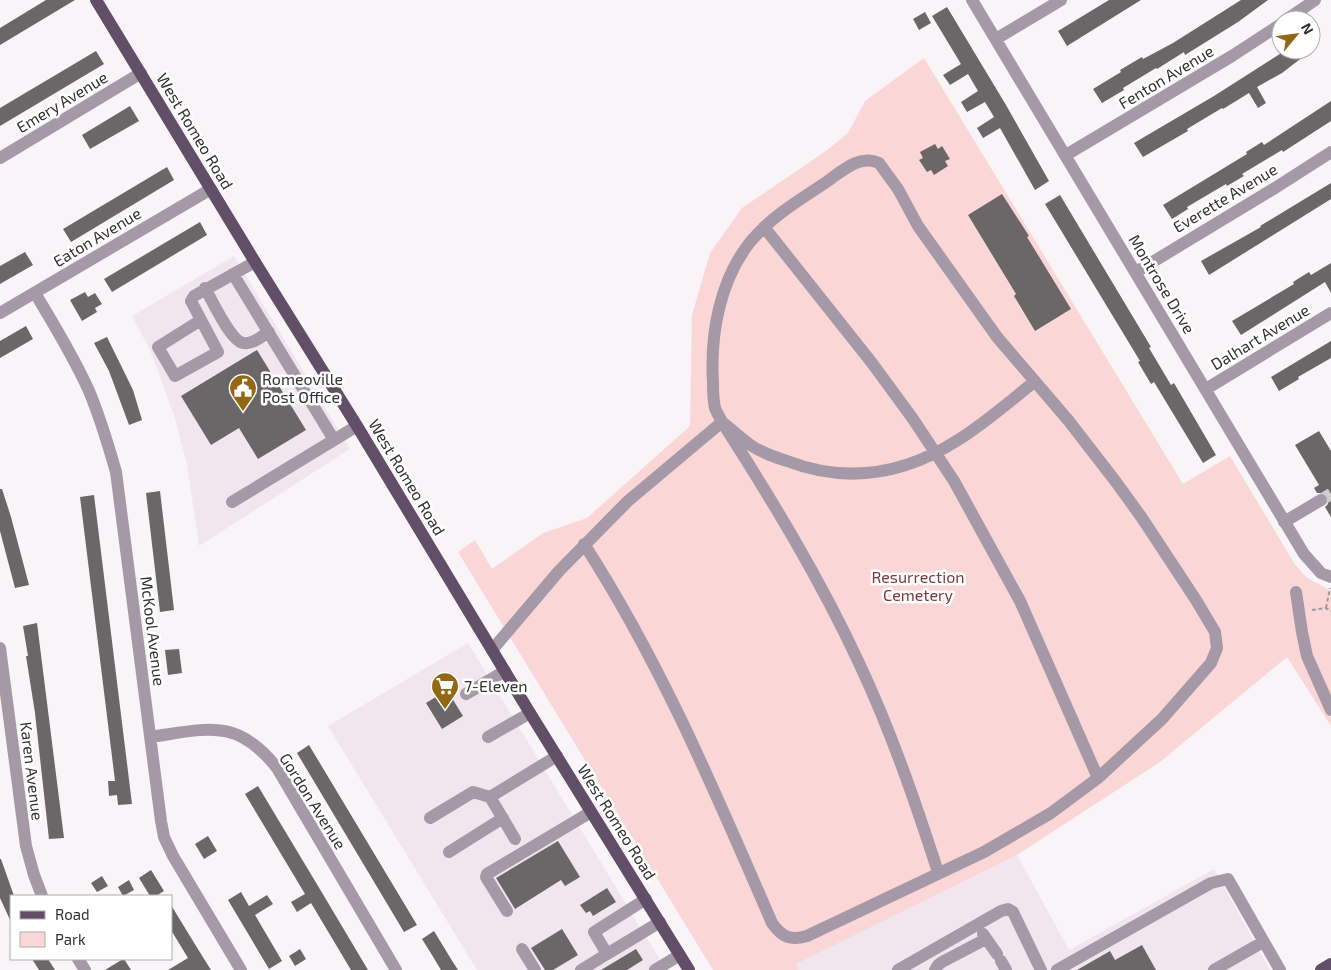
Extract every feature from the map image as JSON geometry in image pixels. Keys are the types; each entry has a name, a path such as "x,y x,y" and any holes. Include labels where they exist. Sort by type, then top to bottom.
{"main road":[{"name":"West Romeo Road","path":"96,0 254,262 357,426 530,713 689,970"},
{"path":"1321,970 1331,964"}],"street":[{"name":"Montrose Drive","path":"972,0 1284,522 1304,554 1329,582"},
{"path":"996,39 1061,0"},
{"path":"1300,10 1315,0"},
{"name":"Fenton Avenue","path":"1066,155 1232,56 1271,31"},
{"name":"Emery Avenue","path":"0,158 141,74"},
{"name":"Everette Avenue","path":"1136,272 1331,152"},
{"path":"584,544 608,582 662,682 693,746 772,923 783,936 797,939 984,852 1051,813 1098,778 1162,719 1211,663 1217,648 1217,640 1215,632 1196,600 1121,489 1068,420 997,337 918,226 891,176 879,163 868,160 852,164 783,211 764,227 740,255 720,305 713,346 713,384 715,407 722,422 790,530 819,582 855,655 896,749 938,872"},
{"name":"Eaton Avenue","path":"0,313 210,189"},
{"path":"764,227 872,363 936,453 974,516 1020,601 1098,778"},
{"path":"201,320 158,346 175,376 218,352 191,301 194,296 205,288 254,262"},
{"path":"233,274 334,440"},
{"path":"205,288 234,339 244,343 252,342 269,332"},
{"name":"McKool Avenue","path":"35,292 73,358 89,391 116,472 164,837 187,882 240,970"},
{"name":"Dalhart Avenue","path":"1206,389 1331,312"},
{"path":"722,422 750,444 772,456 800,466 830,473 852,475 875,472 918,461 936,453 959,440 1034,382"},
{"path":"492,650 584,544 634,495 722,422"},
{"path":"232,502 357,426"},
{"path":"1284,522 1321,500"},
{"path":"1296,592 1307,656 1331,710"},
{"name":"Karen Avenue","path":"0,648 26,846 42,895"},
{"path":"466,694 505,671"},
{"path":"488,737 530,713"},
{"name":"Gordon Avenue","path":"150,737 200,730 220,730 243,737 256,745 277,768 396,970"},
{"path":"490,797 557,756"},
{"path":"430,818 473,792 490,797 515,839"},
{"path":"507,911 486,877 487,874 591,812"},
{"path":"450,852 503,818"},
{"path":"1057,970 1210,883 1228,880 1280,970"},
{"path":"607,954 594,932 646,899"},
{"path":"905,968 1001,911 1008,909 1013,912 1041,970"},
{"path":"581,970 660,922"},
{"path":"977,925 1001,961"},
{"path":"935,970 938,965 986,939"},
{"path":"1214,970 1263,942"},
{"path":"522,949 535,970"},
{"path":"655,970 680,955"}],"path":[{"path":"1326,608 1330,588 1329,582"},
{"path":"1299,612 1326,608 1331,611"}],"shaded area":[{"path":"234,256 350,449 199,546 187,464 174,415 150,350 132,316"},
{"path":"468,643 666,970 477,970 328,726"},
{"path":"1017,855 1069,950 1214,869 1270,970 798,970 795,964"}],"green space":[{"name":"Resurrection Cemetery","path":"924,58 1183,484 1230,456 1294,563 1306,577 1331,591 1331,726 1287,657 1160,762 1017,855 796,964 798,970 713,970 458,552 475,540 492,569 543,533 587,518 690,426 692,315 710,253 742,208 826,151 848,133 865,101"}],"building":[{"path":"46,0 75,0 0,45 0,28"},
{"path":"1109,0 1141,0 1067,46 1058,31"},
{"path":"1241,0 1268,0 1238,22 1185,55 1184,52 1156,68 1102,103 1093,89 1121,72 1120,70 1142,57 1143,59 1173,43"},
{"path":"947,7 1049,181 1035,190 1000,128 983,138 977,128 994,117 985,102 967,112 961,102 978,91 968,74 950,85 943,75 961,64 932,16"},
{"path":"925,12 931,23 919,30 913,19"},
{"path":"96,51 104,64 0,126 0,108"},
{"path":"1271,60 1299,60 1282,73 1257,87 1266,103 1258,108 1249,93 1143,157 1134,143"},
{"path":"1331,101 1331,121 1283,152 1282,150 1242,174 1244,176 1227,186 1226,184 1187,207 1188,209 1172,219 1163,205 1247,154 1246,152 1262,142 1264,145"},
{"path":"130,106 139,121 90,149 82,135"},
{"path":"935,144 938,149 942,146 950,159 945,161 948,166 934,175 931,170 927,172 919,160 923,158 920,152"},
{"path":"167,167 174,180 71,242 63,229"},
{"path":"1331,183 1331,199 1209,275 1201,261 1261,227"},
{"path":"1002,194 1029,236 1027,237 1071,309 1035,331 1014,296 1016,294 968,215"},
{"path":"1060,195 1151,347 1149,348 1171,385 1174,383 1216,455 1203,463 1154,382 1151,384 1138,362 1140,361 1045,204"},
{"path":"200,222 207,235 112,292 104,279"},
{"path":"25,252 33,265 0,284 0,266"},
{"path":"1331,263 1331,293 1325,282 1241,335 1232,321 1294,284 1293,282 1309,272 1311,275"},
{"path":"85,292 88,297 95,293 102,304 95,308 97,312 82,321 70,300"},
{"path":"26,326 33,339 0,358 0,341"},
{"path":"107,337 133,390 142,420 129,425 109,371 94,343"},
{"path":"1331,341 1331,358 1298,377 1299,379 1279,391 1271,377"},
{"name":"Romeoville Post Office","path":"257,350 306,430 258,459 239,428 211,445 181,396"},
{"path":"1319,431 1331,451 1331,517 1325,507 1328,504 1328,496 1325,493 1317,493 1314,488 1319,485 1295,445"},
{"path":"0,489 2,489 11,517 29,585 15,588 0,531"},
{"path":"160,491 174,610 160,612 146,493"},
{"path":"94,495 132,804 118,805 117,795 109,796 108,781 115,781 80,497"},
{"path":"37,623 64,838 49,839 35,713 26,656 28,656 23,626"},
{"path":"179,649 182,673 168,675 165,650"},
{"name":"7-Eleven","path":"447,690 463,716 442,729 426,703"},
{"path":"309,745 417,925 404,932 297,753"},
{"path":"258,786 368,970 351,970 311,903 297,912 291,902 305,894 245,794"},
{"path":"208,836 217,851 204,859 195,844"},
{"path":"558,841 580,877 565,886 561,880 515,909 496,878"},
{"path":"1,859 14,895 10,895 10,920 0,898"},
{"path":"151,870 164,891 158,895 149,895 139,878"},
{"path":"102,876 108,886 97,892 91,883"},
{"path":"129,880 134,890 122,895 118,887"},
{"path":"607,888 616,902 593,916 590,911 586,913 580,905"},
{"path":"241,892 249,906 267,895 273,904 255,915 282,961 269,969 228,900"},
{"path":"172,907 211,970 168,970 188,958 172,932"},
{"path":"562,929 578,955 553,970 545,970 531,948"},
{"path":"434,931 458,970 441,970 422,939"},
{"path":"1142,945 1156,970 1077,970 1110,951 1115,960"},
{"path":"300,949 306,959 295,966 289,956"},
{"path":"636,949 643,960 627,970 601,970"},
{"path":"33,960 49,960 55,970 39,970"},
{"path":"125,960 131,970 105,970"}],"tunnel":[{"path":"1321,500 1331,494"}],"place":[{"name":"Romeoville Post Office","path":"243,412"},
{"name":"7-Eleven","path":"445,710"}]}
